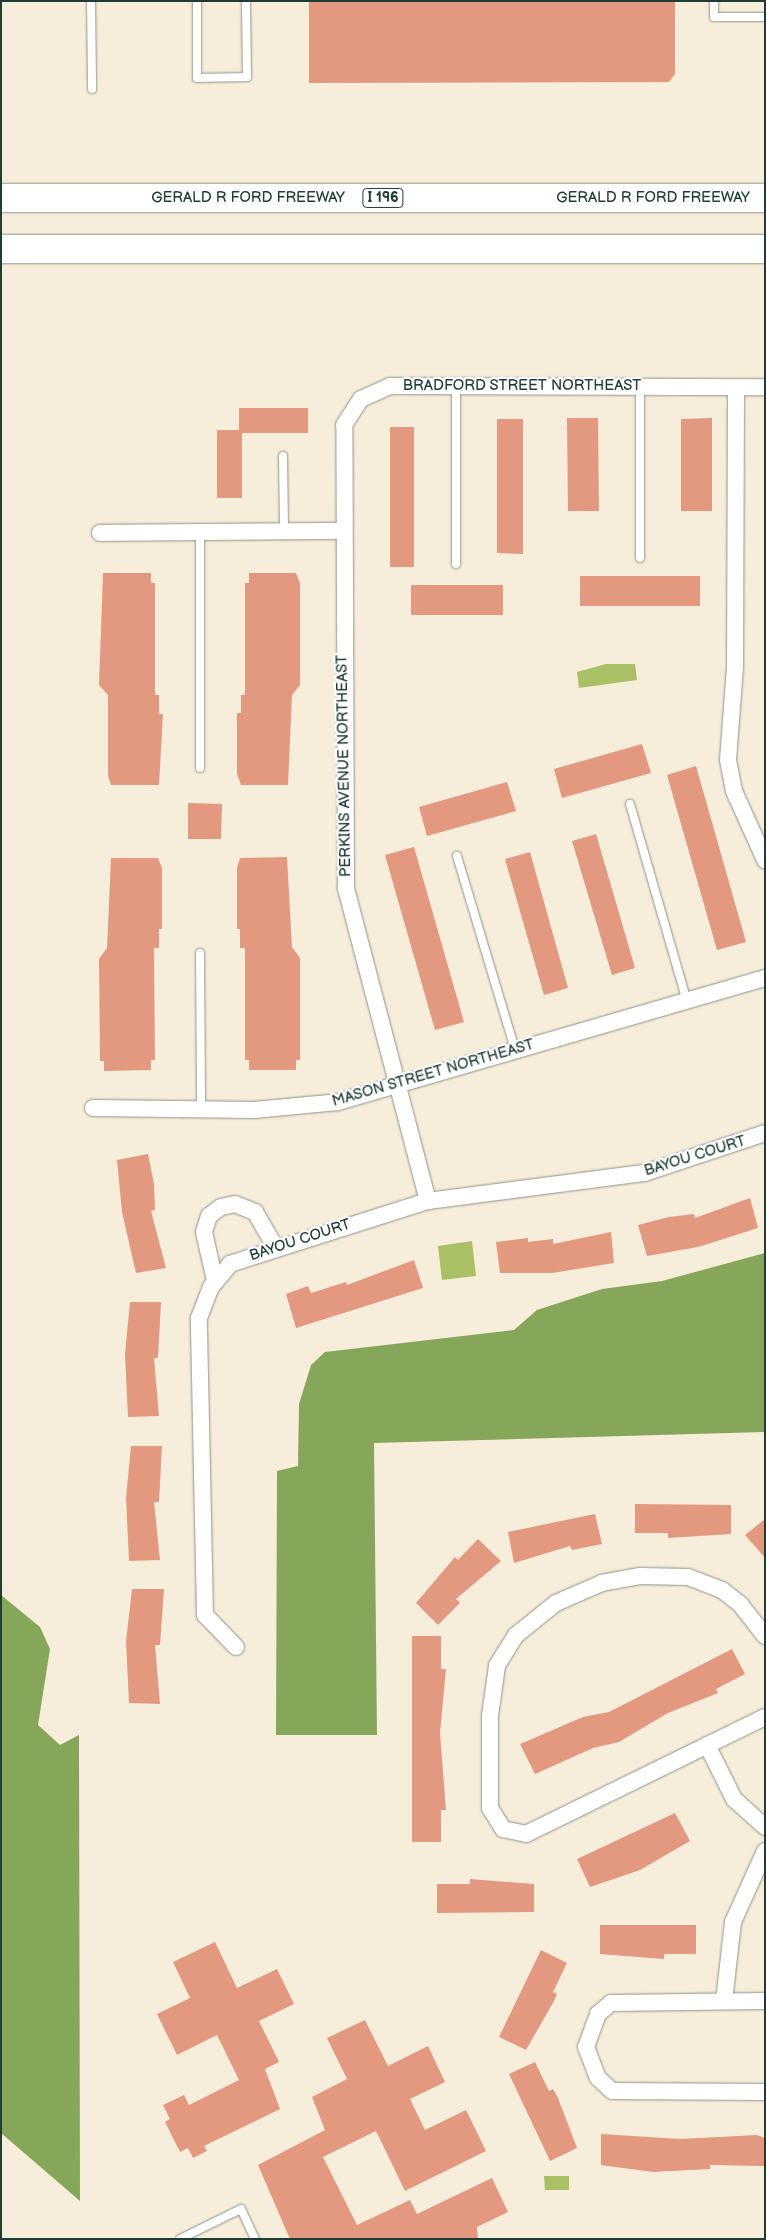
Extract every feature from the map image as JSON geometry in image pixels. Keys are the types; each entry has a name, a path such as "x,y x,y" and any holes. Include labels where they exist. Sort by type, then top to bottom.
{"highway":[{"name":"GERALD R FORD FREEWAY","path":"1,198 765,198"},
{"path":"1,249 765,249"}],"street":[{"name":"BRADFORD STREET NORTHEAST","path":"342,531 341,441 350,412 361,399 390,386 765,388"},
{"path":"736,388 735,668 728,760 734,791 765,860"},
{"path":"100,533 342,531"},
{"name":"PERKINS AVENUE NORTHEAST","path":"342,531 346,888 400,1084 428,1201"},
{"name":"MASON STREET NORTHEAST","path":"93,1108 201,1110 309,1107 400,1084 515,1049 765,978"},
{"name":"BAYOU COURT","path":"236,1647 205,1615 199,1318 215,1281 230,1264 275,1246 428,1201 644,1173 765,1133"},
{"path":"215,1281 204,1232 209,1216 221,1206 236,1204 255,1212 275,1246"},
{"path":"765,1636 722,1590 688,1576 640,1576 602,1583 556,1603 516,1635 497,1666 490,1716 490,1808 503,1829 526,1834 765,1717"},
{"path":"707,1745 734,1799 765,1827"},
{"path":"724,2001 733,1922 765,1851"},
{"path":"765,2001 611,2003 598,2014 586,2047 598,2078 606,2089 619,2092 765,2092"}],"lane":[{"path":"91,1 92,89"},
{"path":"197,1 197,78 207,78 247,77 246,1"},
{"path":"714,1 714,17 765,17"},
{"path":"456,385 456,564"},
{"path":"640,387 640,558"},
{"path":"283,456 284,532"},
{"path":"200,532 200,768"},
{"path":"630,804 686,1001"},
{"path":"457,856 515,1049"},
{"path":"200,953 201,1110"},
{"path":"180,2239 241,2209 255,2239"}],"green space":[{"path":"606,664 635,664 637,680 579,688 577,672"},
{"path":"472,1241 476,1276 442,1280 438,1246"},
{"path":"765,1253 765,1432 374,1443 377,1735 276,1735 277,1471 298,1466 299,1404 311,1365 325,1352 514,1330 537,1310 602,1289 662,1281"},
{"path":"1,1595 40,1627 50,1649 38,1725 60,1745 79,1735 80,2201 1,2133"},
{"path":"544,2176 569,2176 569,2190 545,2190"}],"building":[{"path":"309,1 675,1 675,74 669,82 309,83"},
{"path":"239,408 308,408 308,433 242,433 242,498 217,498 217,430 239,430"},
{"path":"567,418 598,418 599,511 568,511"},
{"path":"712,418 712,511 681,511 681,419"},
{"path":"497,419 523,419 523,554 497,553"},
{"path":"390,427 414,427 414,567 390,567"},
{"path":"103,573 151,573 151,583 155,583 155,695 159,695 159,714 163,714 159,785 111,785 108,775 108,695 99,685"},
{"path":"249,573 296,573 300,583 300,685 292,695 288,785 241,785 237,774 237,713 241,713 241,695 245,695 245,583 249,583"},
{"path":"580,576 700,576 700,606 580,606"},
{"path":"411,585 503,585 503,615 411,615"},
{"path":"642,744 651,773 562,798 554,769"},
{"path":"696,766 746,942 717,950 667,775"},
{"path":"507,782 516,811 427,836 419,807"},
{"path":"188,803 222,804 221,839 188,839"},
{"path":"596,834 635,968 612,975 572,841"},
{"path":"414,847 464,1022 435,1030 385,855"},
{"path":"530,852 568,988 544,995 505,859"},
{"path":"287,857 292,947 300,958 300,1060 296,1060 296,1070 249,1070 249,1060 245,1060 245,948 240,948 240,929 237,929 237,868 240,858"},
{"path":"111,858 158,858 162,868 162,929 159,929 159,948 154,948 155,1060 151,1060 151,1070 104,1071 104,1061 100,1061 99,959 107,948"},
{"path":"148,1154 154,1184 155,1210 151,1211 166,1268 136,1273 122,1212 117,1160"},
{"path":"750,1198 758,1228 698,1247 647,1256 638,1225 669,1217 694,1214 695,1218"},
{"path":"611,1232 614,1263 552,1273 500,1273 496,1242 528,1238 528,1242 553,1239 553,1244"},
{"path":"414,1260 423,1288 296,1328 286,1294 308,1286 311,1293 346,1282 347,1285"},
{"path":"130,1302 161,1302 158,1358 154,1358 159,1416 128,1417 125,1354"},
{"path":"131,1446 162,1446 159,1502 154,1502 160,1560 129,1561 126,1498"},
{"path":"635,1504 731,1505 731,1534 668,1538 668,1533 635,1533"},
{"path":"595,1514 602,1544 572,1550 570,1546 514,1563 508,1532"},
{"path":"765,1519 765,1558 745,1535"},
{"path":"478,1539 501,1561 456,1599 460,1603 438,1625 416,1603 455,1557 458,1560"},
{"path":"132,1589 164,1589 160,1645 155,1645 160,1704 129,1703 126,1641"},
{"path":"412,1636 441,1636 441,1669 446,1669 440,1733 446,1810 441,1810 441,1842 412,1842"},
{"path":"732,1649 745,1674 716,1689 718,1693 668,1713 619,1742 593,1748 535,1774 520,1744 583,1717 609,1712"},
{"path":"675,1813 690,1841 640,1870 590,1887 577,1859"},
{"path":"470,1879 534,1884 534,1912 437,1913 437,1884 470,1884"},
{"path":"600,1925 696,1925 696,1954 664,1954 664,1959 600,1954"},
{"path":"215,1942 237,1988 277,1969 294,2004 259,2021 279,2062 265,2069 280,2109 204,2146 207,2151 193,2158 188,2148 180,2152 165,2122 170,2119 163,2105 184,2095 189,2105 239,2080 217,2035 177,2055 157,2014 190,1998 173,1962"},
{"path":"541,1950 567,1963 553,1992 557,1994 554,2001 526,2050 499,2037"},
{"path":"365,2020 388,2066 428,2046 445,2082 410,2099 425,2130 466,2110 486,2151 405,2191 376,2131 323,2157 357,2225 410,2200 417,2214 492,2178 508,2212 477,2227 478,2239 290,2239 258,2165 325,2130 312,2097 347,2079 327,2038"},
{"path":"535,2062 549,2091 553,2089 558,2098 577,2148 550,2161 509,2074"},
{"path":"601,2134 680,2139 757,2135 765,2138 765,2166 710,2165 710,2169 653,2172 601,2165"}]}
